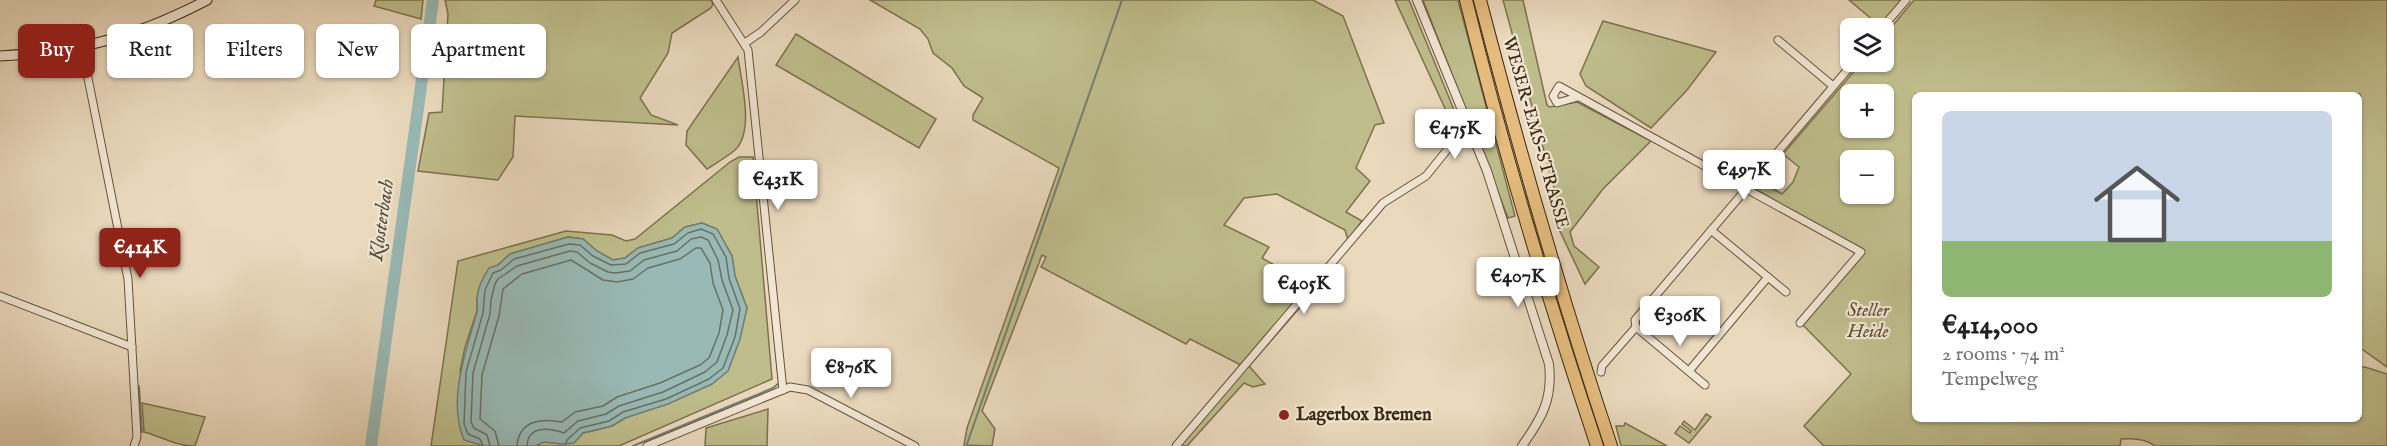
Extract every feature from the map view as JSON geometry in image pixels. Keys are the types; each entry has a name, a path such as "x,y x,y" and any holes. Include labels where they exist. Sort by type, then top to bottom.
{"highway":[{"name":"WESER-EMS-STRASSE","path":"1466,0 1514,178 1570,365 1597,446"},
{"name":"WESER-EMS-STRASSE","path":"1480,0 1530,186 1611,446"}],"main road":[{"path":"95,44 139,32 207,0"},
{"path":"0,56 18,54"}],"street":[{"path":"716,0 748,50 760,148 783,390"},
{"path":"745,43 761,32 795,0"},
{"path":"1417,0 1470,128 1505,222 1549,364 1550,393 1545,409 1522,446"},
{"path":"1891,18 1906,0"},
{"path":"1778,40 1833,86"},
{"path":"1601,372 1602,366 1711,230 1845,72"},
{"path":"88,78 128,279 137,437 134,446"},
{"path":"1578,97 1861,252 1800,323"},
{"path":"1176,446 1383,203 1426,176 1460,135 1470,128"},
{"path":"1711,230 1786,292"},
{"path":"1689,371 1768,277"},
{"path":"0,296 132,348"},
{"path":"1636,323 1705,385"},
{"path":"647,446 790,387 808,390 915,446"}],"green space":[{"path":"376,0 423,0 421,19 374,6"},
{"path":"445,0 711,0 713,4 711,8 672,33 668,53 640,98 651,115 678,125 515,116 513,157 498,180 418,171 429,113 442,112 444,78 546,78 546,24 447,24"},
{"path":"870,0 1313,0 1343,16 1384,123 1375,125 1356,168 1370,181 1346,212 1362,221 1348,240 1345,230 1277,194 1244,198 1224,225 1269,247 1262,258 1316,289 1249,366 1265,384 1253,387 1244,383 1187,446 1173,446 1239,374 1239,364 1190,339 1186,344 1041,267 1046,257 1042,255 982,411 995,429 992,446 964,445 967,428 1059,168 973,120 973,115 983,98 964,86 952,68 933,53 928,39 920,29"},
{"path":"1395,0 1409,0 1459,122 1455,130"},
{"path":"1423,0 1458,0 1515,216 1508,218"},
{"path":"1503,0 1523,0 1547,105 1550,107 1577,102 1651,141 1603,189 1570,232 1574,246 1599,267 1585,284 1557,225 1558,202"},
{"path":"1849,0 1902,0 1887,18 1870,18"},
{"name":"Steller Heide","path":"1914,0 2387,0 2387,367 2362,350 2362,92 1912,92 1912,422 2362,422 2362,367 2365,367 2387,374 2387,446 2155,446 2143,440 2121,439 2120,446 1824,446 1804,426 1851,374 1801,323 1864,253 1755,189 1761,182 1782,194 1793,182 1799,167 1783,154 1840,88 1840,138 1894,138 1894,84 1843,84 1853,72 1894,72 1894,24"},
{"path":"1603,21 1716,52 1687,90 1651,128 1586,86 1580,74"},
{"path":"796,34 936,119 919,148 776,65"},
{"path":"738,57 746,119 741,142 725,158 707,169 686,145 687,131"},
{"path":"739,157 753,157 772,379 619,446 535,446 544,442 562,444 583,433 612,426 625,418 712,384 747,308 735,276 732,256 717,229 702,223 685,227 672,238 638,248 625,258 613,260 597,251 583,239 568,237 510,254 498,265 477,299 477,311 460,371 480,444 484,446 431,446 458,261 566,231 612,235 626,241 635,239"},
{"path":"142,403 205,417 195,446 175,443 144,432"},
{"path":"768,409 767,446 705,446 706,428"},
{"path":"1706,414 1711,417 1689,443 1675,433 1680,426 1690,433 1691,431 1682,424 1684,421 1695,430"},
{"path":"1625,423 1667,446 1621,446 1616,426 1624,426"}],"water":[{"path":"702,223 717,229 732,256 735,276 747,308 740,339 728,371 712,384 668,404 625,418 612,426 583,433 574,443 544,442 535,446 484,446 464,440 457,409 460,376 477,312 478,290 489,268 498,265 510,254 568,237 583,239 597,251 613,260 625,258 638,248 672,238 685,227"}],"waterway":[{"name":"Klosterbach","path":"371,446 433,0"},
{"path":"967,444 1122,0"},
{"path":"633,446 773,388 779,383 773,323"},
{"path":"139,386 142,432"}],"place":[{"name":"Lagerbox Bremen","path":"1284,415"}]}
